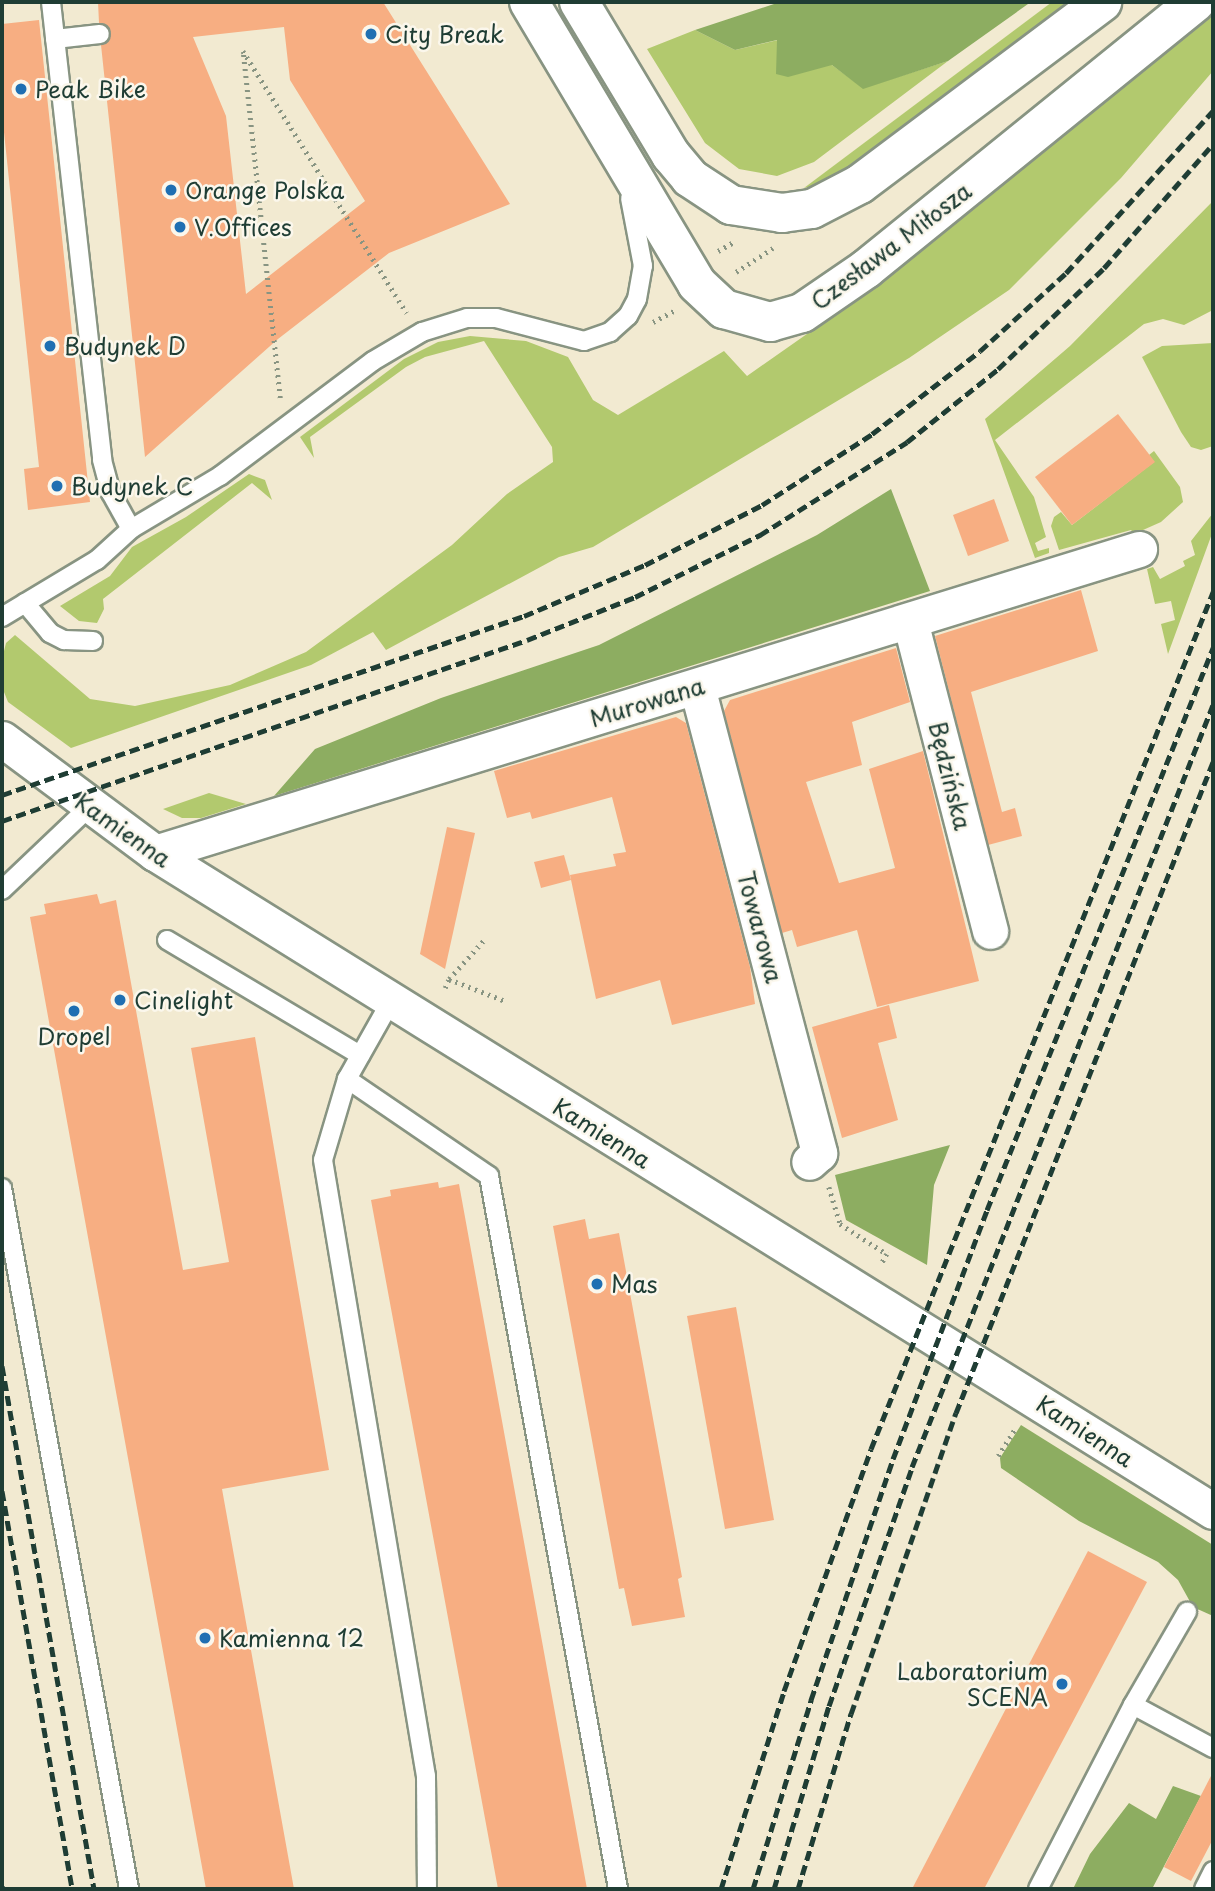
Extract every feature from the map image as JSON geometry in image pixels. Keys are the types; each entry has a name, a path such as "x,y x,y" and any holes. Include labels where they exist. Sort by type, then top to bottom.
{"main road":[{"name":"Czesława Miłosza","path":"529,2 615,147 691,301 753,320 788,319 818,304 1196,2"},
{"path":"579,2 671,155 690,178 731,205 782,213 811,209 869,178 1102,2"}],"street":[{"name":"Murowana","path":"155,853 1139,549"},
{"name":"Będzińska","path":"910,621 990,931"},
{"name":"Towarowa","path":"696,687 819,1153 808,1162"},
{"name":"Kamienna","path":"2,739 88,808 155,853 1213,1511"}],"lane":[{"path":"51,2 102,460 111,493 131,528"},
{"path":"55,39 100,34"},
{"path":"2,617 97,560 131,528 220,476 373,361 422,332 467,318 496,318 584,341 610,332 628,316 637,299 643,266 637,222 615,147"},
{"path":"25,603 50,633 64,640 93,641"},
{"path":"2,890 88,808"},
{"path":"167,940 360,1055"},
{"path":"391,1001 347,1079 323,1160 426,1776 427,1889"},
{"path":"347,1079 489,1176 618,1889"},
{"path":"2,1188 129,1889"},
{"path":"1038,1889 1133,1705 1187,1612"},
{"path":"1133,1705 1213,1748"},
{"path":"1204,1889 1213,1871"}],"path":[{"path":"280,398 243,51 409,317"},
{"path":"691,301 780,242 782,213"},
{"path":"713,255 742,237"},
{"path":"445,988 449,979 485,939"},
{"path":"449,979 505,1001"},
{"path":"844,1226 887,1254 882,1263"},
{"path":"998,1456 1018,1424"}],"green space":[{"path":"780,2 1028,4 948,61 863,89 832,65 788,77 776,74 777,40 735,50 695,30"},
{"path":"1052,2 1071,2 828,183 804,188"},
{"path":"1213,14 1213,71 1121,178 1009,290 909,358 593,547 559,557 386,650 373,632 311,665 71,748 8,702 2,687 2,659 6,643 15,635 90,699 135,706 230,685 306,652 452,545 507,494 553,462 552,447 484,341 425,357 406,367 310,437 314,458 300,437 404,359 438,342 470,336 526,341 568,357 593,400 618,415 724,351 747,376 891,275"},
{"path":"695,30 735,50 778,40 779,55 832,65 863,88 948,61 814,162 777,176 739,169 705,143 647,49"},
{"path":"1213,201 1211,311 1184,325 1163,319 1144,324 995,440 1034,497 1046,537 1035,543 1038,551 1049,548 1049,553 1035,558 985,419 1070,346"},
{"path":"1213,343 1213,446 1201,450 1191,447 1181,432 1142,357 1162,346"},
{"path":"1154,451 1180,487 1183,502 1161,522 1134,534 1131,530 1059,550 1051,526 1054,517 1061,512 1072,525 1154,462 1149,455"},
{"path":"249,474 265,480 272,500 252,483 103,599 104,609 97,623 79,621 60,606 110,576 132,547 186,517"},
{"path":"891,489 930,591 274,796 315,749 441,698 599,645 817,535"},
{"path":"1213,513 1213,531 1168,654 1161,624 1175,620 1171,601 1155,604 1147,569 1153,567 1160,579 1185,566 1183,561 1195,555 1191,541"},
{"path":"209,793 246,804 201,818 182,818 163,809"},
{"path":"950,1145 934,1185 927,1265 846,1220 835,1175"},
{"path":"1021,1425 1213,1545 1213,1616 1193,1607 1178,1580 1158,1562 1079,1521 1001,1468 1000,1458"},
{"path":"1173,1786 1201,1796 1152,1889 1073,1889 1090,1854 1129,1803 1156,1819"}],"building":[{"name":"V.Offices","path":"98,2 383,2 510,204 389,253 278,339 145,457 101,45 111,33 99,23","holes":["284,27 290,80 365,201 246,294 226,116 193,37"]},
{"name":"Budynek D","path":"39,20 90,502 28,510 24,469 39,467 2,113 2,24"},
{"path":"1118,414 1155,462 1072,525 1035,477"},
{"path":"994,499 1009,541 968,556 953,515"},
{"path":"1081,590 1098,651 971,692 1002,812 1015,808 1022,836 988,845 935,636"},
{"path":"896,648 910,702 852,722 862,765 806,782 839,883 895,868 869,769 923,751 979,981 877,1007 857,930 797,947 792,930 782,933 724,711 730,700"},
{"path":"676,717 686,723 750,967 755,1004 672,1025 660,980 596,999 570,875 616,866 613,854 626,852 612,797 532,819 530,812 507,818 494,771"},
{"path":"447,827 475,833 445,969 420,954"},
{"path":"564,855 571,880 541,888 534,862"},
{"name":"Kamienna 12","path":"97,894 100,904 116,900 183,1270 229,1262 191,1048 255,1037 329,1470 222,1489 294,1889 206,1889 30,917 46,914 44,904"},
{"path":"889,1005 897,1038 878,1043 898,1120 842,1138 812,1027"},
{"path":"438,1182 439,1188 459,1184 587,1889 498,1889 371,1200 391,1196 390,1190"},
{"path":"585,1219 589,1239 619,1233 682,1577 678,1579 685,1617 632,1626 624,1588 619,1589 553,1226"},
{"path":"736,1307 774,1520 725,1529 687,1316"},
{"path":"1088,1551 1147,1582 984,1889 912,1889"},
{"path":"1213,1772 1213,1839 1191,1881 1164,1867"}],"railway":[{"path":"2,795 524,616 645,565 762,505 872,434 980,351 1066,273 1213,111"},
{"path":"2,821 527,640 635,597 760,535 907,442 998,369 1104,268 1213,144"},
{"path":"721,1889 784,1691 871,1449 1213,592"},
{"path":"753,1889 811,1700 893,1459 987,1210 1213,648"},
{"path":"774,1889 829,1706 912,1467 1213,705"},
{"path":"798,1889 851,1714 956,1413 1213,762"},
{"path":"2,1366 94,1889"},
{"path":"2,1491 72,1889"}],"place":[{"name":"City Break","path":"371,34"},
{"name":"Peak Bike","path":"21,89"},
{"name":"Orange Polska","path":"171,190"},
{"name":"V.Offices","path":"180,227"},
{"name":"Budynek D","path":"50,346"},
{"name":"Budynek C","path":"57,486"},
{"name":"Cinelight","path":"120,1000"},
{"name":"Dropel","path":"74,1011"},
{"name":"Mas","path":"597,1284"},
{"name":"Kamienna 12","path":"205,1638"},
{"name":"Laboratorium SCENA","path":"1062,1684"}]}
